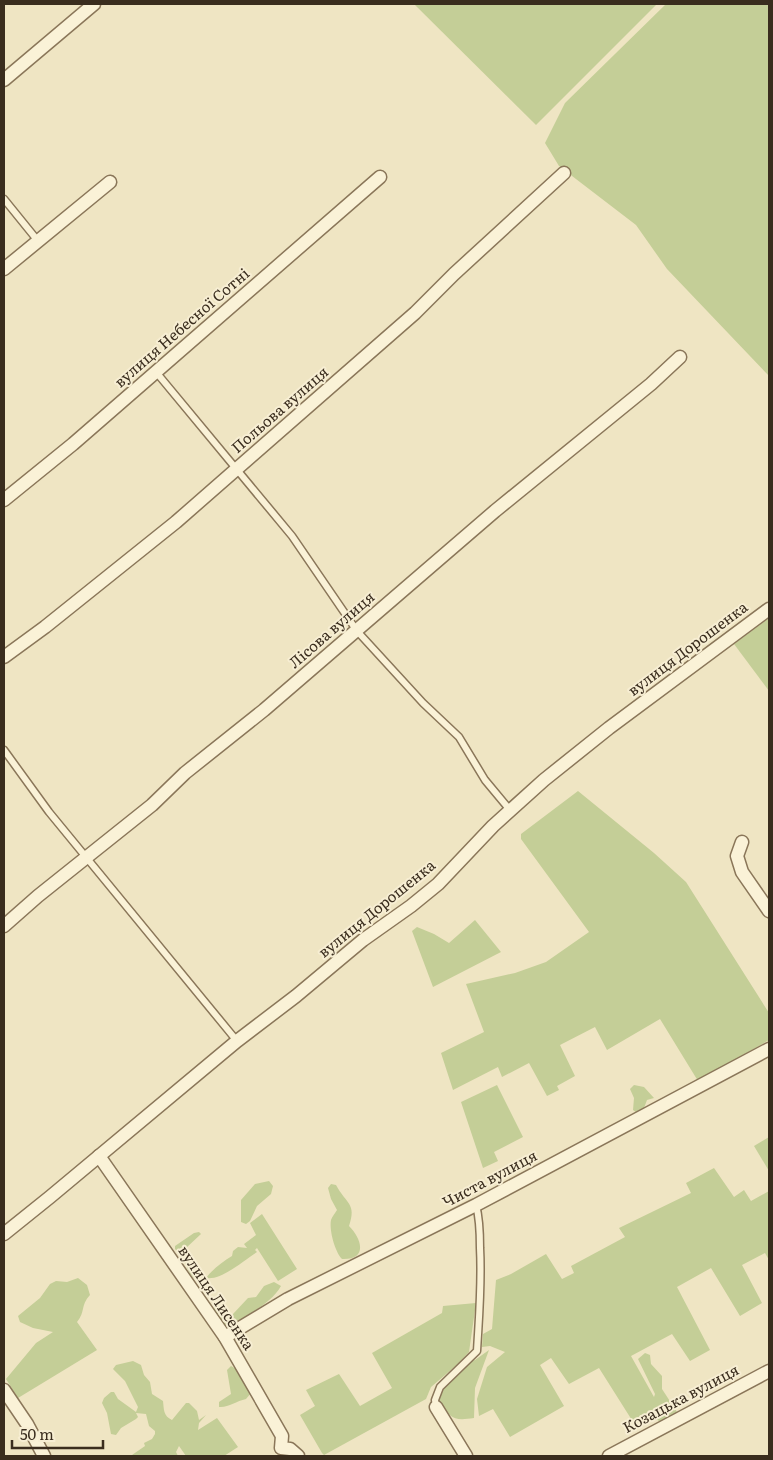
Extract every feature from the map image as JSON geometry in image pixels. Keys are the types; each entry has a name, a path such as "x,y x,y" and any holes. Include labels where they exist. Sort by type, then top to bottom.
{"street":[{"path":"4,80 94,4"},
{"name":"Польова вулиця","path":"4,656 109,577 238,468 414,312 564,173"},
{"name":"вулиця Небесної Сотні","path":"4,500 73,444 380,177"},
{"path":"4,269 110,182"},
{"name":"Лісова вулиця","path":"4,926 86,856 152,805 185,773 264,710 495,512 680,357"},
{"name":"вулиця Дорошенка","path":"4,1234 237,1041 296,996 363,940 438,884 493,826 544,780 609,728 769,609"},
{"path":"742,842 736,856 742,872 769,911"},
{"name":"Чиста вулиця","path":"225,1337 288,1298 476,1205 769,1049"},
{"name":"вулиця Лисенка","path":"99,1156 225,1337 282,1436 280,1452 290,1449 298,1456"},
{"name":"Козацька вулиця","path":"609,1456 769,1371"},
{"path":"4,1390 27,1424 42,1456"},
{"path":"436,1407 466,1456"}],"lane":[{"path":"4,199 38,241"},
{"path":"156,372 238,468 292,536 357,631 423,703 459,737 485,780 510,810"},
{"path":"4,750 49,812 237,1041"},
{"path":"436,1407 435,1400 440,1387 477,1351 481,1268 479,1216 476,1205"}],"green space":[{"path":"414,4 657,4 536,125"},
{"path":"666,4 769,4 769,376 667,269 636,225 559,166 545,143 565,103"},
{"path":"769,618 769,691 734,644"},
{"path":"578,791 654,853 686,882 769,1013 769,1040 698,1081 660,1019 607,1050 595,1027 560,1045 575,1076 557,1086 559,1090 547,1096 529,1063 502,1077 498,1067 453,1090 441,1053 484,1032 466,984 515,973 546,962 589,932 521,839 521,834"},
{"path":"475,920 501,952 433,987 412,931 417,927 449,943"},
{"path":"497,1085 523,1137 494,1152 498,1161 483,1168 461,1102"},
{"path":"634,1085 644,1087 654,1098 647,1100 644,1108 637,1113 633,1110 634,1098 630,1089"},
{"path":"769,1137 769,1171 754,1146"},
{"path":"714,1168 734,1197 744,1190 751,1201 769,1191 769,1260 765,1253 742,1265 762,1303 740,1316 711,1268 677,1287 710,1350 690,1361 672,1334 631,1356 654,1397 655,1394 638,1359 645,1353 650,1355 651,1364 662,1376 662,1389 677,1412 674,1418 668,1421 659,1421 653,1417 654,1413 635,1425 599,1368 569,1384 551,1358 540,1365 564,1406 510,1437 493,1409 479,1416 477,1399 487,1367 505,1352 490,1346 482,1347 483,1334 492,1329 496,1280 511,1274 546,1254 562,1279 574,1273 571,1266 625,1237 619,1228 691,1193 686,1183"},
{"path":"269,1181 273,1186 271,1194 257,1206 250,1221 246,1224 241,1222 241,1200 255,1184"},
{"path":"331,1184 336,1185 351,1208 352,1213 349,1226 357,1237 360,1248 356,1256 350,1258 342,1259 333,1241 331,1220 337,1210 328,1188"},
{"path":"262,1214 297,1269 278,1281 257,1248 255,1250 257,1252 232,1269 218,1276 206,1278 232,1256 233,1251 238,1247 247,1248 244,1244 256,1235 250,1223"},
{"path":"199,1232 201,1234 186,1248 201,1272 203,1281 192,1276 175,1249 175,1246 194,1233"},
{"path":"78,1278 87,1285 90,1295 77,1322 97,1350 18,1398 6,1379 36,1343 53,1332 33,1328 20,1322 18,1316 40,1298 50,1284 56,1281 67,1282"},
{"path":"274,1282 281,1286 271,1299 230,1328 222,1326 213,1309 215,1307 226,1308 230,1315 233,1314 248,1298 256,1297 264,1286"},
{"path":"476,1303 469,1352 431,1387 426,1399 324,1455 322,1453 300,1415 315,1406 306,1390 339,1374 360,1406 392,1388 372,1353 442,1313 443,1306"},
{"path":"489,1350 475,1388 474,1418 457,1419 453,1417 447,1412 440,1401 435,1400 433,1396 437,1388 463,1363 475,1360"},
{"path":"133,1361 141,1365 144,1375 150,1382 152,1394 163,1401 164,1412 169,1418 172,1420 186,1403 189,1403 197,1411 199,1420 206,1415 199,1423 198,1430 217,1418 238,1447 224,1456 186,1456 179,1446 176,1452 178,1456 133,1456 155,1434 155,1431 149,1426 146,1414 136,1413 138,1417 136,1419 121,1428 116,1435 111,1434 107,1413 102,1403 104,1398 111,1392 114,1392 118,1399 136,1412 138,1407 125,1381 113,1369 116,1365"},
{"path":"231,1366 238,1370 251,1393 246,1399 219,1407 219,1402 231,1394 227,1370"}]}
